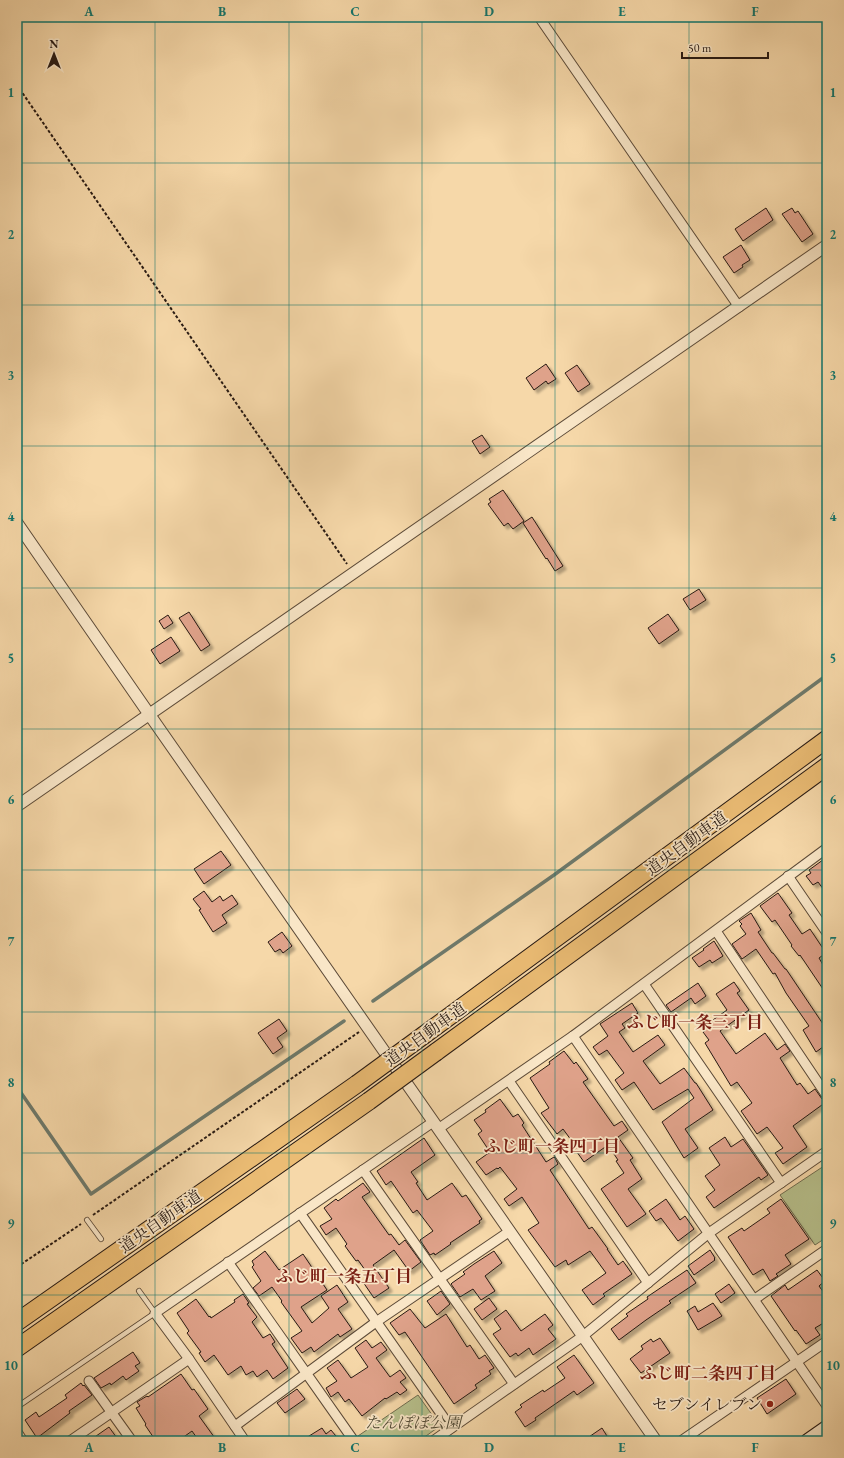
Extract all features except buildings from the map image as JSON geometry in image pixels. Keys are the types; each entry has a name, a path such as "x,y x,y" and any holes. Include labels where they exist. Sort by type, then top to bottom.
{"highway":[{"name":"道央自動車道","path":"17,1322 357,1084 827,739"},
{"name":"道央自動車道","path":"17,1348 369,1101 827,766"}],"main road":[{"path":"807,1441 827,1427"}],"street":[{"path":"539,17 739,307"},
{"path":"17,806 827,245"},
{"path":"17,524 656,1441"},
{"path":"245,1441 189,1359 155,1313 363,1170 509,1081 644,984 827,848"},
{"path":"788,876 827,933"},
{"path":"716,931 827,1096"},
{"path":"644,984 781,1183"},
{"path":"573,1036 827,1406"},
{"path":"509,1081 648,1283"},
{"path":"433,1441 582,1336 709,1233 827,1151"},
{"path":"363,1170 514,1384"},
{"path":"300,1213 451,1428"},
{"path":"235,1426 376,1322 510,1231"},
{"path":"755,1299 827,1250"},
{"path":"228,1262 354,1441"},
{"path":"681,1441 827,1341"},
{"path":"70,1441 189,1359"},
{"path":"89,1381 132,1441"},
{"path":"17,1432 23,1441"}],"lane":[{"path":"87,1220 101,1239"},
{"path":"17,1407 155,1313 139,1291"}],"path":[{"path":"17,85 354,574"},
{"path":"17,1267 366,1026"}],"green space":[{"path":"827,1164 827,1237 815,1245 780,1195"},
{"name":"たんぽぽ公園","path":"418,1395 440,1426 419,1441 362,1441 358,1436"}],"waterway":[{"path":"373,1001 554,875 827,675"},
{"path":"17,1087 91,1194 344,1021"}],"place":[{"name":"セブンイレブン","path":"770,1404"}],"district":[{"name":"ふじ町一条三丁目","path":"695,1022"},
{"name":"ふじ町一条四丁目","path":"552,1146"},
{"name":"ふじ町一条五丁目","path":"344,1276"},
{"name":"ふじ町二条四丁目","path":"708,1373"}]}
